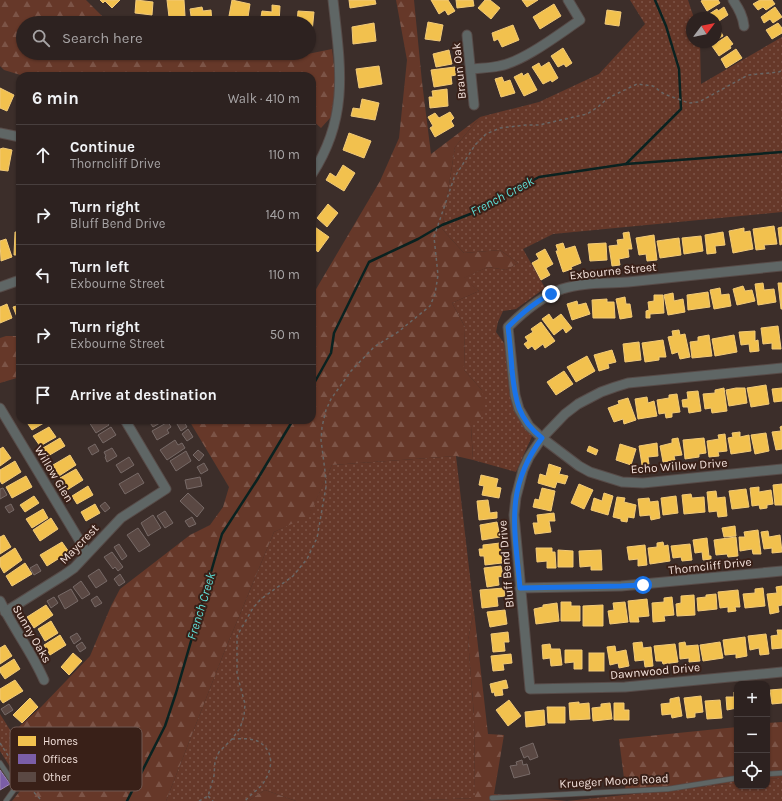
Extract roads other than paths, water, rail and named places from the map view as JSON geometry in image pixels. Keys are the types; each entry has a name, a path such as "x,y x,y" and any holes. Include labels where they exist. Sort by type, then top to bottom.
{"street":[{"path":"316,167 323,156 330,137 337,111 340,91 340,72 333,0"},
{"path":"471,69 499,66 526,56 580,20 568,0"},
{"path":"733,0 744,18 744,26"},
{"name":"Braun Oak","path":"467,35 474,105"},
{"path":"0,133 16,136"},
{"name":"Exbourne Street","path":"542,438 534,432 525,421 516,402 508,327 519,316 540,300 573,286 620,283 782,266"},
{"path":"0,287 16,281"},
{"name":"Bluff Bend Drive","path":"530,689 514,515 516,497 523,470 529,457 542,438 565,414 578,404 601,392 628,383 782,368"},
{"name":"Willow Glen","path":"0,408 87,553"},
{"name":"Maycrest","path":"5,612 74,568 121,518 166,489 127,424"},
{"name":"Echo Willow Drive","path":"542,438 579,466 590,472 612,480 627,482 643,483 782,469"},
{"name":"Thorncliff Drive","path":"520,588 621,586 782,570"},
{"name":"Sunny Oaks","path":"0,601 5,612 33,657 44,680"},
{"name":"Dawnwood Drive","path":"530,689 626,687 782,672"}],"lane":[{"path":"0,763 10,778"},
{"path":"770,774 782,773"},
{"name":"Krueger Moore Road","path":"492,798 668,789 734,778"},
{"path":"6,801 13,791"}],"waterway":[{"path":"626,164 681,109 679,69 666,26 655,0"},
{"name":"French Creek","path":"316,380 331,353 334,333 369,262 418,239 442,225 478,211 539,177 626,164 782,152"},
{"name":"French Creek","path":"142,771 165,726 222,534 291,424"},
{"name":"French Creek","path":"127,801 132,791"}]}
